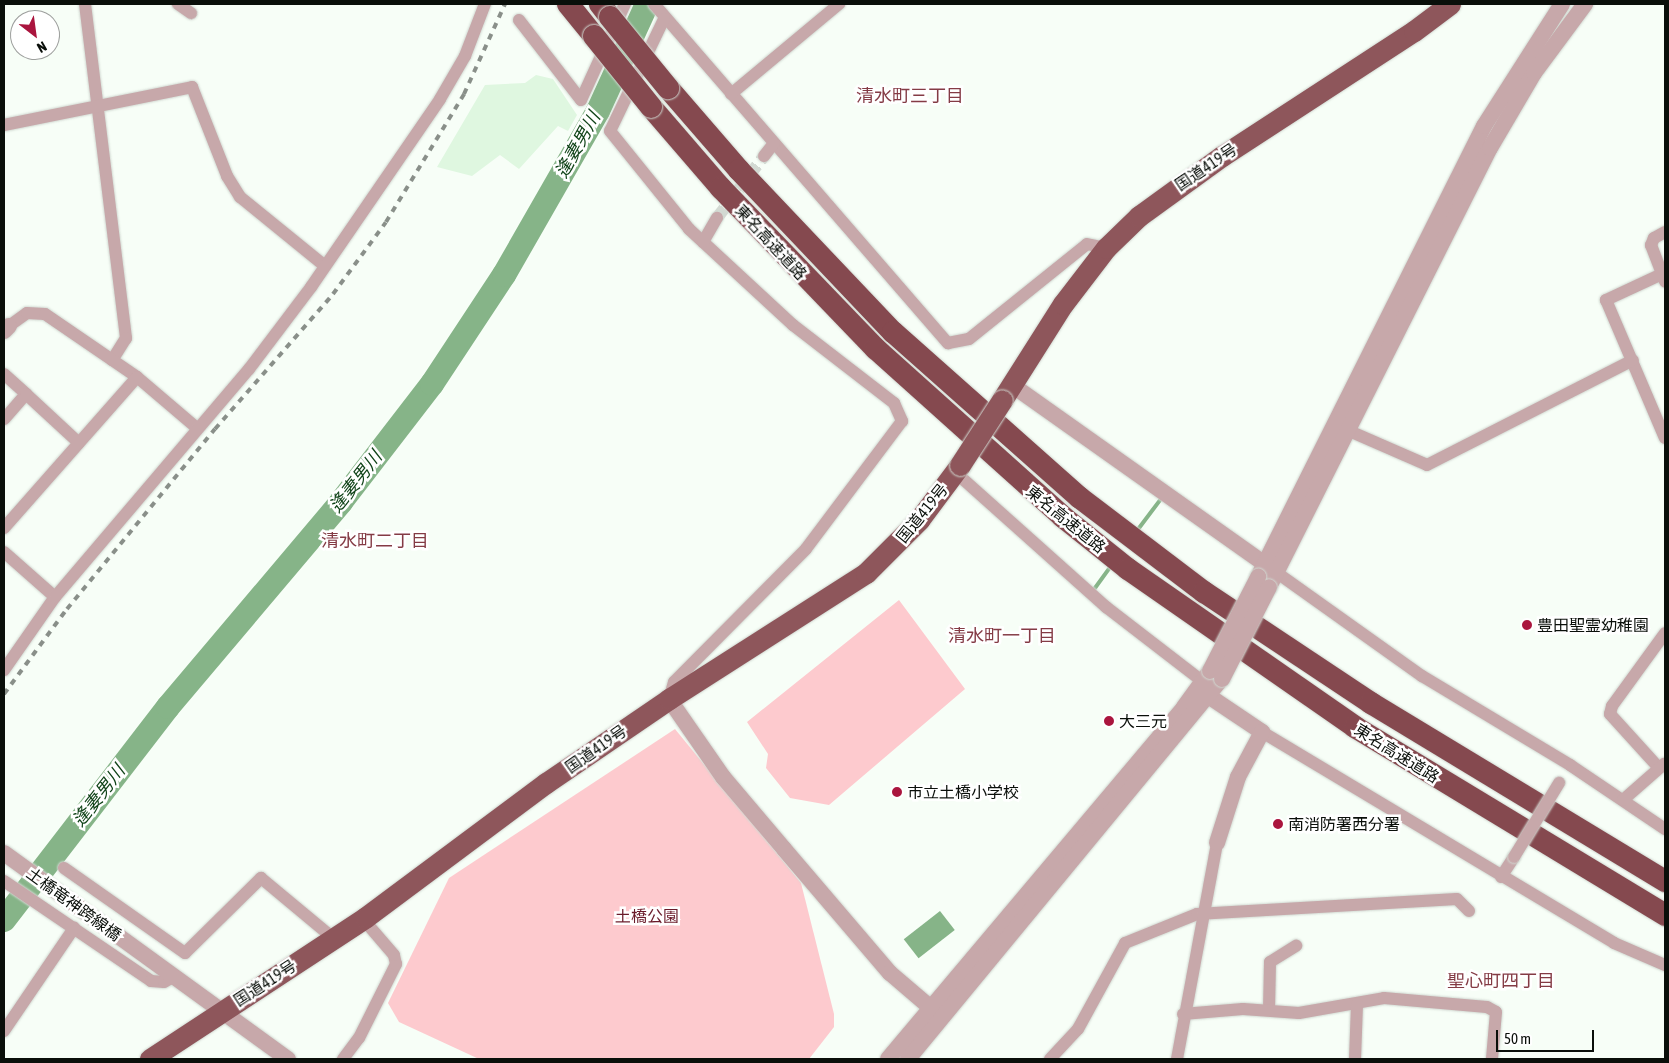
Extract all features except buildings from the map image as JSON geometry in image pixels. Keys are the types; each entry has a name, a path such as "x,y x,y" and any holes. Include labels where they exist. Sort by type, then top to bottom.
{"highway":[{"name":"東名高速道路","path":"568,4 651,107 721,188 876,349 1063,517 1128,569 1355,727 1665,915"},
{"name":"国道419号","path":"150,1059 363,919 546,783 670,699 866,573 919,520 957,468 1063,304 1106,248 1170,191 1448,4"},
{"name":"東名高速道路","path":"612,8 668,88 739,170 893,332 1080,498 1204,592 1371,703 1665,881"}],"street":[{"path":"85,4 126,338 112,360"},
{"path":"178,4 191,13"},
{"path":"4,670 55,596 249,369 326,266 440,99 465,56 485,4"},
{"path":"654,4 663,17 948,343 969,340 1087,244 1106,248"},
{"path":"731,94 839,4"},
{"path":"1267,575 1484,126 1562,4"},
{"path":"908,1059 1210,697 1214,677 1267,575 1347,430 1490,148 1545,56 1585,4"},
{"path":"519,20 581,100 612,8"},
{"path":"663,17 610,131 703,242 794,325 894,403 902,421 806,549 674,682 670,699 723,777 890,973 931,1008"},
{"path":"4,125 96,104 192,87 227,176 240,197 326,266"},
{"path":"764,156 774,143"},
{"path":"703,242 717,218"},
{"path":"1665,232 1654,238 1651,245 1664,277 1606,300 1665,438"},
{"path":"6,329 27,313 45,314 137,377 197,428"},
{"path":"1347,430 1427,465 1632,360"},
{"path":"4,374 79,443"},
{"path":"4,528 137,377"},
{"path":"1007,392 1267,575 1422,676 1570,765 1665,830"},
{"path":"4,419 26,394"},
{"path":"957,468 1106,607 1214,677"},
{"path":"4,552 55,596"},
{"path":"1623,800 1662,765 1610,714 1612,706 1665,633"},
{"path":"888,1059 1184,707 1214,677"},
{"path":"1210,697 1262,732 1501,877 1614,943 1665,965"},
{"path":"1176,1059 1183,1014 1205,914 1217,843 1238,777 1262,732"},
{"path":"1501,877 1570,765"},
{"path":"64,868 185,954 261,878 333,938"},
{"path":"5,870 34,902 151,981 164,982 175,976"},
{"name":"土橋竜神跨線橋","path":"5,870 144,954 288,1059"},
{"path":"1050,1059 1078,1029 1125,943 1205,914 1458,899 1469,911"},
{"path":"342,1059 359,1038 396,964 394,955 363,919"},
{"path":"4,1031 74,928"},
{"path":"1269,1010 1270,962 1296,946"},
{"path":"1183,1014 1269,1010 1299,1013 1384,998 1488,1007 1496,1012 1492,1059"},
{"path":"1355,1059 1357,1004"}],"shaded area":[{"path":"536,75 553,79 577,115 568,131 558,126 519,169 500,155 472,176 437,167 485,85 525,83"},
{"path":"940,911 955,930 919,958 904,939"}],"green space":[{"path":"899,600 965,689 829,805 790,798 766,768 768,754 747,722"},
{"name":"土橋公園","path":"675,729 801,883 834,1014 834,1027 809,1059 479,1059 399,1022 388,1003 449,878"}],"waterway":[{"name":"逢妻男川","path":"4,920 168,707 341,502 432,384 504,275 598,111 647,4"},
{"path":"1136,532 1159,501"},
{"path":"1095,588 1111,566"}],"tunnel":[{"path":"717,218 764,156"}],"railway":[{"path":"4,694 67,609 215,429 333,294 386,222 464,94 505,4"}],"place":[{"name":"豊田聖霊幼稚園","path":"1527,625"},
{"name":"大三元","path":"1109,721"},
{"name":"市立土橋小学校","path":"897,792"},
{"name":"南消防署西分署","path":"1278,824"}],"district":[{"name":"清水町三丁目","path":"910,96"},
{"name":"清水町二丁目","path":"375,541"},
{"name":"清水町一丁目","path":"1002,636"},
{"name":"聖心町四丁目","path":"1501,981"}]}
